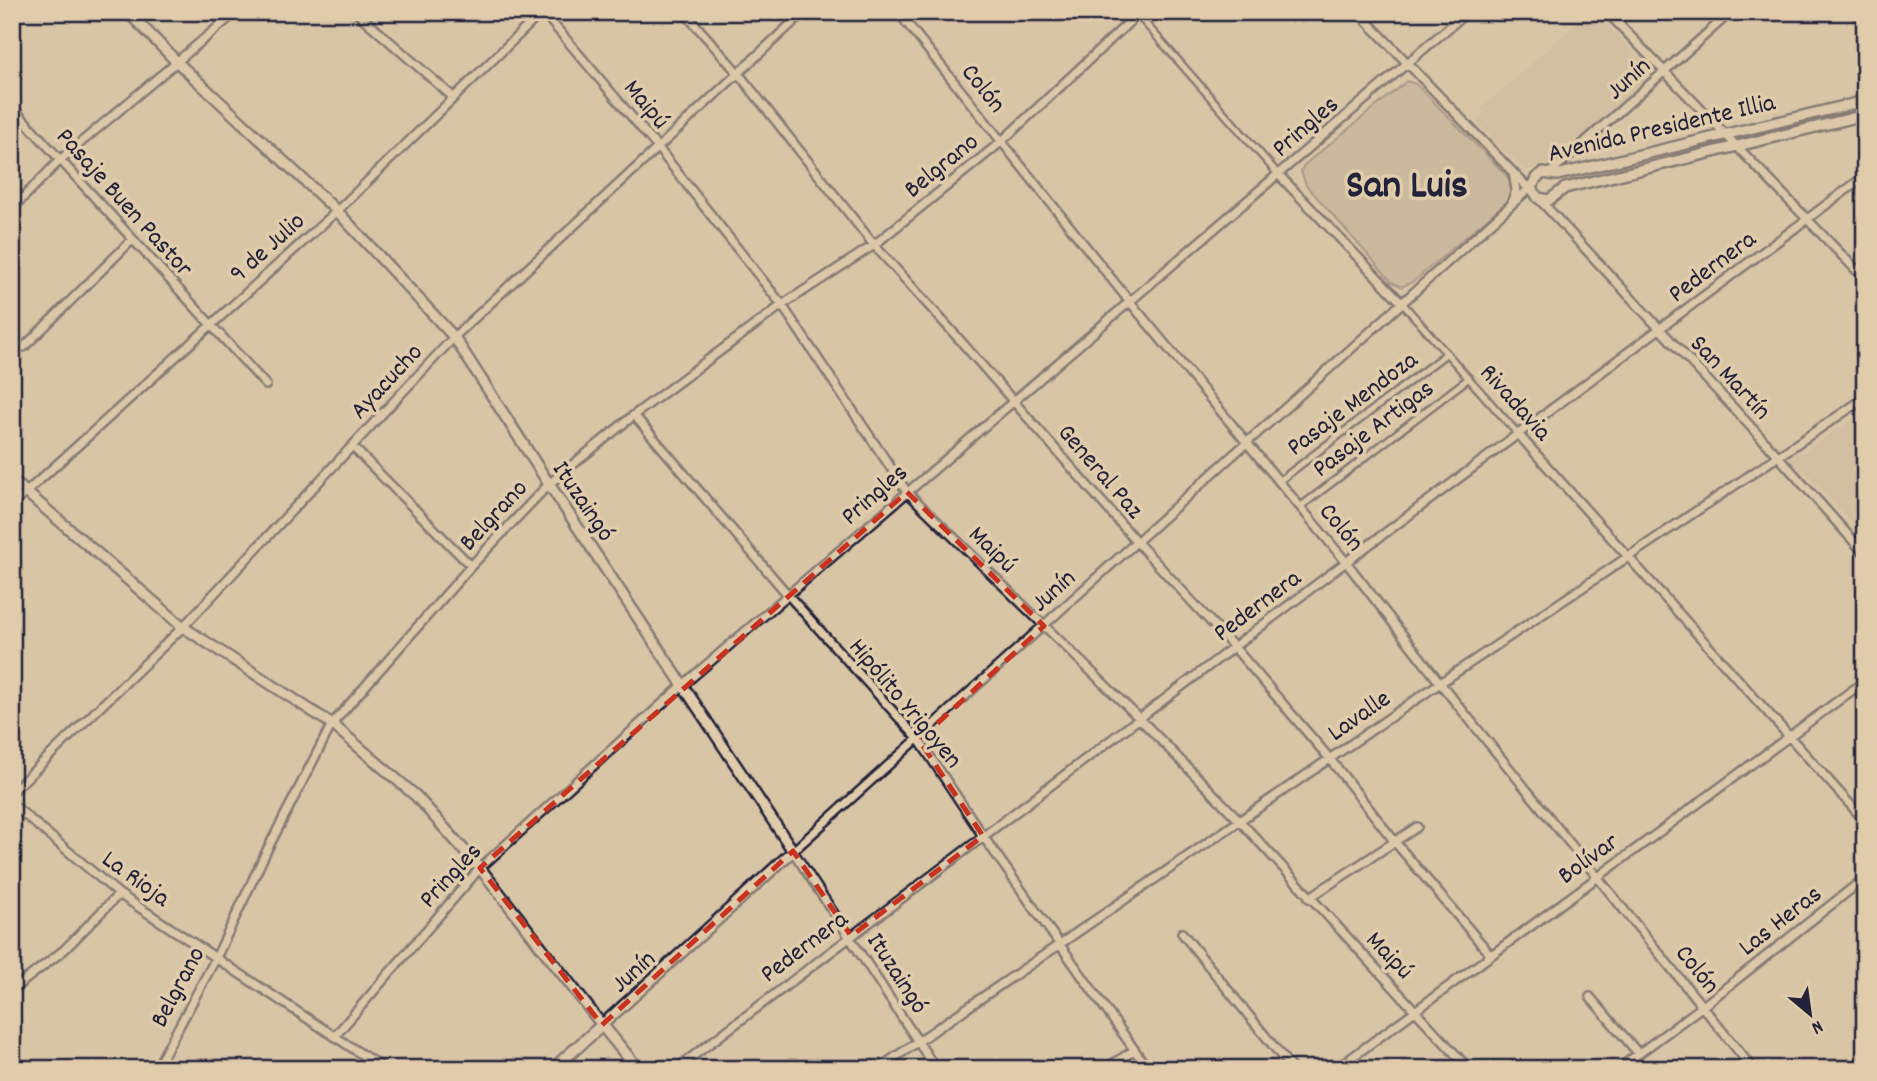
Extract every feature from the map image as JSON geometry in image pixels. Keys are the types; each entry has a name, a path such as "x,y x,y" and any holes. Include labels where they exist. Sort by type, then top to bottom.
{"main road":[{"path":"553,1069 602,1025 638,1069"}],"street":[{"name":"Ituzaingó","path":"128,12 176,61 337,211 454,337 936,1069"},
{"path":"12,209 60,160 236,12"},
{"path":"356,12 453,97"},
{"name":"9 de Julio","path":"12,505 337,211 542,12"},
{"name":"Maipú","path":"542,12 658,148 782,305 907,492 1139,718 1239,820 1469,1069"},
{"name":"General Paz","path":"684,12 738,73 874,245 1136,541 1234,647 1490,954"},
{"name":"Ayacucho","path":"12,792 183,626 454,337 804,12"},
{"name":"Colón","path":"898,12 1130,302 1346,562 1440,683 1754,1069"},
{"name":"San Martín","path":"1358,12 1534,192 1865,554"},
{"name":"Pringles","path":"335,1036 480,868 683,685 1467,12"},
{"path":"1607,12 1865,279"},
{"name":"Junín","path":"1550,173 1731,12"},
{"path":"1854,12 1865,23"},
{"name":"Belgrano","path":"156,1069 216,957 332,724 471,566 549,484 634,415 782,305 874,245 1001,142 1137,13"},
{"name":"Rivadavia","path":"1137,13 1278,174 1402,303 1865,821"},
{"name":"Avenida Presidente Illia","path":"1865,101 1557,175 1544,173 1537,176 1534,192 1549,200 1565,188 1865,116"},
{"name":"Pasaje Buen Pastor","path":"12,107 266,384"},
{"path":"1509,207 1516,192 1513,172"},
{"name":"Pedernera","path":"676,1069 1346,562 1865,176"},
{"name":"Junín","path":"602,1025 1509,207 1534,192"},
{"path":"24,346 132,240"},
{"name":"Pasaje Mendoza","path":"1278,482 1447,354"},
{"name":"Pasaje Artigas","path":"1300,507 1469,378"},
{"name":"Lavalle","path":"878,1069 1440,683 1865,398"},
{"name":"Hipólito Yrigoyen","path":"634,415 788,595 919,740 983,836 1148,1069"},
{"path":"352,446 471,566"},
{"path":"12,480 183,626 332,724 416,796 480,868 602,1025"},
{"name":"Bolívar","path":"1336,1069 1865,681"},
{"name":"La Rioja","path":"12,804 119,894 384,1069"},
{"path":"1309,898 1417,827"},
{"name":"Las Heras","path":"1618,1069 1703,1006 1865,878"},
{"path":"12,990 64,950 119,894"},
{"path":"1182,933 1292,1069"},
{"path":"1590,997 1638,1054"},
{"path":"1104,1069 1135,1050"}],"highlighted area":[{"path":"907,492 1044,626 919,740 983,836 851,936 793,851 602,1025 480,868"}],"shaded area":[{"path":"1582,12 1595,12 1653,73 1553,163 1525,171 1476,121 1483,113 1481,109 1583,17"},
{"path":"1407,81 1416,84 1508,177 1513,191 1510,199 1414,281 1402,287 1392,282 1306,185 1301,171 1304,165"},
{"path":"1865,411 1865,543 1862,539 1864,536 1804,469 1799,472 1789,459 1792,453 1802,453"}],"district":[{"name":"San Luis","path":"1407,182"}]}
